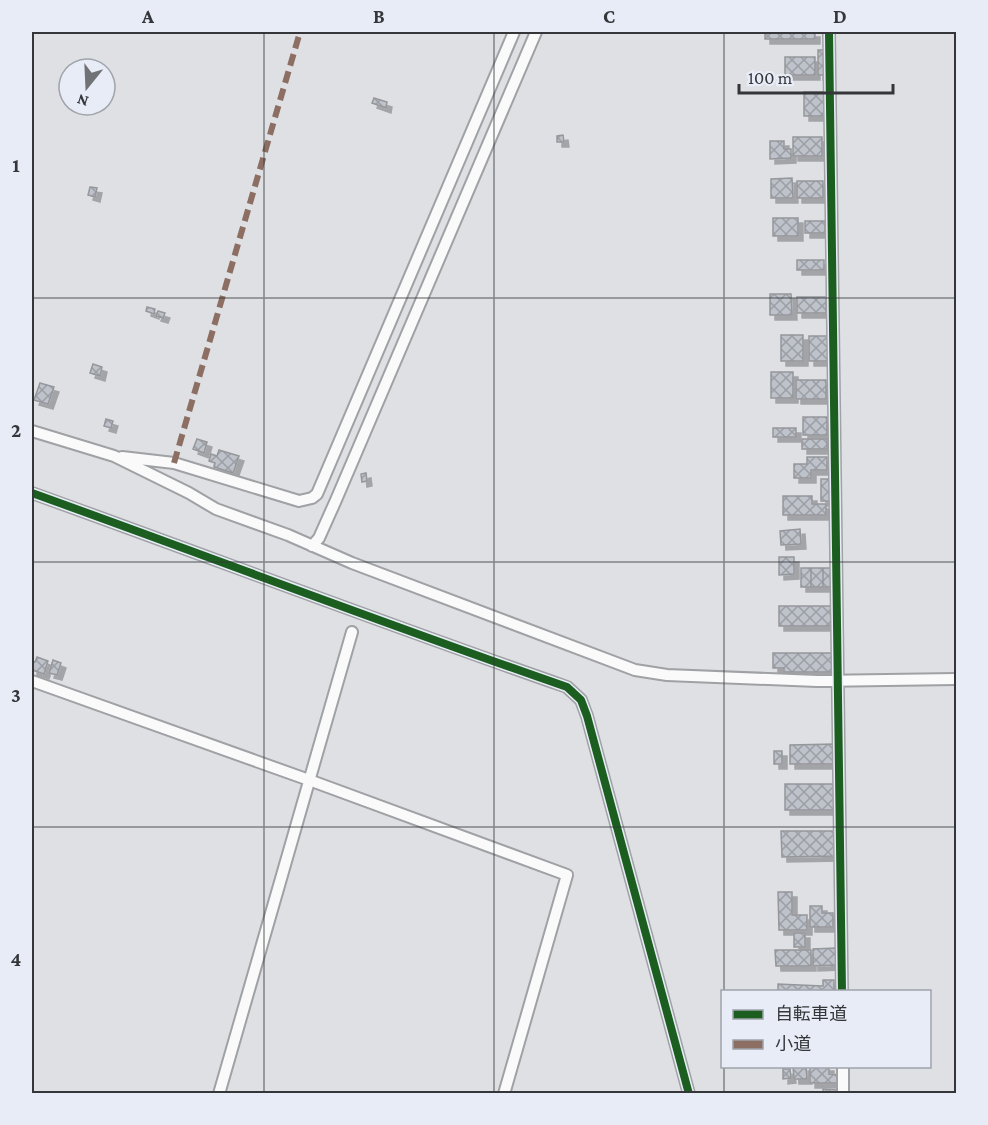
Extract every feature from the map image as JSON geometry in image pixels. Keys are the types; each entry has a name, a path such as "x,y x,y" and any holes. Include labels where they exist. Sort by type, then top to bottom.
{"street":[{"path":"114,456 174,464 298,501 312,498 317,494 514,32"},
{"path":"312,546 319,538 341,489 536,32"},
{"path":"829,32 842,990"},
{"path":"32,431 114,456 216,509 635,670 667,675 838,682 860,679 957,679"},
{"path":"32,493 416,635 567,687 581,700 587,717 690,1094"},
{"path":"219,1094 352,632"},
{"path":"32,681 567,875 504,1094"},
{"path":"843,1068 843,1094"}],"building":[{"path":"765,32 815,32 815,39 765,39"},
{"path":"818,50 827,50 827,75 818,75"},
{"path":"785,57 815,57 815,75 785,75"},
{"path":"804,92 826,92 826,116 804,116"},
{"path":"374,98 387,102 386,108 372,103"},
{"path":"563,135 564,142 557,142 557,136"},
{"path":"793,137 822,137 822,156 793,156"},
{"path":"770,141 784,141 784,149 791,149 791,158 770,159"},
{"path":"792,178 793,198 771,198 771,179"},
{"path":"797,181 823,181 823,198 797,198"},
{"path":"90,187 97,188 95,197 88,195"},
{"path":"773,218 798,218 798,236 773,236"},
{"path":"805,221 825,221 825,233 805,233"},
{"path":"797,260 824,260 824,270 797,270"},
{"path":"770,294 791,294 792,315 770,315"},
{"path":"797,297 826,297 826,313 797,313"},
{"path":"147,307 155,309 154,314 146,311"},
{"path":"158,311 165,313 163,318 156,316"},
{"path":"781,335 803,335 803,361 781,361"},
{"path":"809,336 830,336 830,361 809,361"},
{"path":"93,364 102,367 100,376 90,373"},
{"path":"771,372 793,372 793,398 771,398"},
{"path":"796,380 826,380 826,399 796,399"},
{"path":"40,383 54,387 48,404 34,400"},
{"path":"803,417 827,417 827,435 803,435"},
{"path":"106,419 113,421 111,428 104,426"},
{"path":"773,428 796,428 796,437 773,437"},
{"path":"197,439 207,442 204,453 193,449"},
{"path":"802,439 827,439 827,449 802,449"},
{"path":"219,450 239,456 233,473 214,467 215,463 209,461 211,454 217,456"},
{"path":"807,457 827,457 827,470 811,470 811,478 794,478 794,464 807,464"},
{"path":"366,473 367,481 362,482 361,474"},
{"path":"821,479 833,479 833,501 821,501"},
{"path":"783,496 812,496 812,504 826,504 826,515 783,515"},
{"path":"800,529 801,544 781,545 780,531"},
{"path":"779,557 794,557 794,574 779,575"},
{"path":"801,568 811,568 811,587 801,587"},
{"path":"811,568 823,568 823,587 811,587"},
{"path":"823,568 834,568 834,587 823,587"},
{"path":"779,606 834,606 834,626 779,626"},
{"path":"773,653 833,653 833,672 784,672 784,668 773,668"},
{"path":"37,657 48,661 44,674 32,670 32,661 35,662"},
{"path":"53,660 61,663 57,675 49,673"},
{"path":"834,744 834,764 790,764 790,745"},
{"path":"774,751 782,751 782,764 774,764"},
{"path":"785,784 835,784 835,810 785,810"},
{"path":"781,831 836,831 836,856 782,857"},
{"path":"778,892 792,892 792,915 807,915 807,930 779,930"},
{"path":"810,906 822,906 822,913 833,913 833,927 810,927"},
{"path":"794,933 805,933 805,947 794,947"},
{"path":"836,948 837,965 813,966 813,949"},
{"path":"775,950 811,950 811,966 776,966"},
{"path":"823,980 834,980 834,990 778,990 778,984 823,986"},
{"path":"793,1068 806,1068 807,1079 794,1079"},
{"path":"810,1068 829,1068 829,1074 841,1075 841,1083 810,1083"},
{"path":"783,1069 790,1069 791,1078 783,1079"},
{"path":"823,1089 840,1090 840,1094 823,1094"}],"marked path":[{"path":"174,463 300,32"}],"cycle path":[{"path":"829,32 842,990"},
{"path":"32,493 567,687 581,700 587,716 689,1094"}]}
